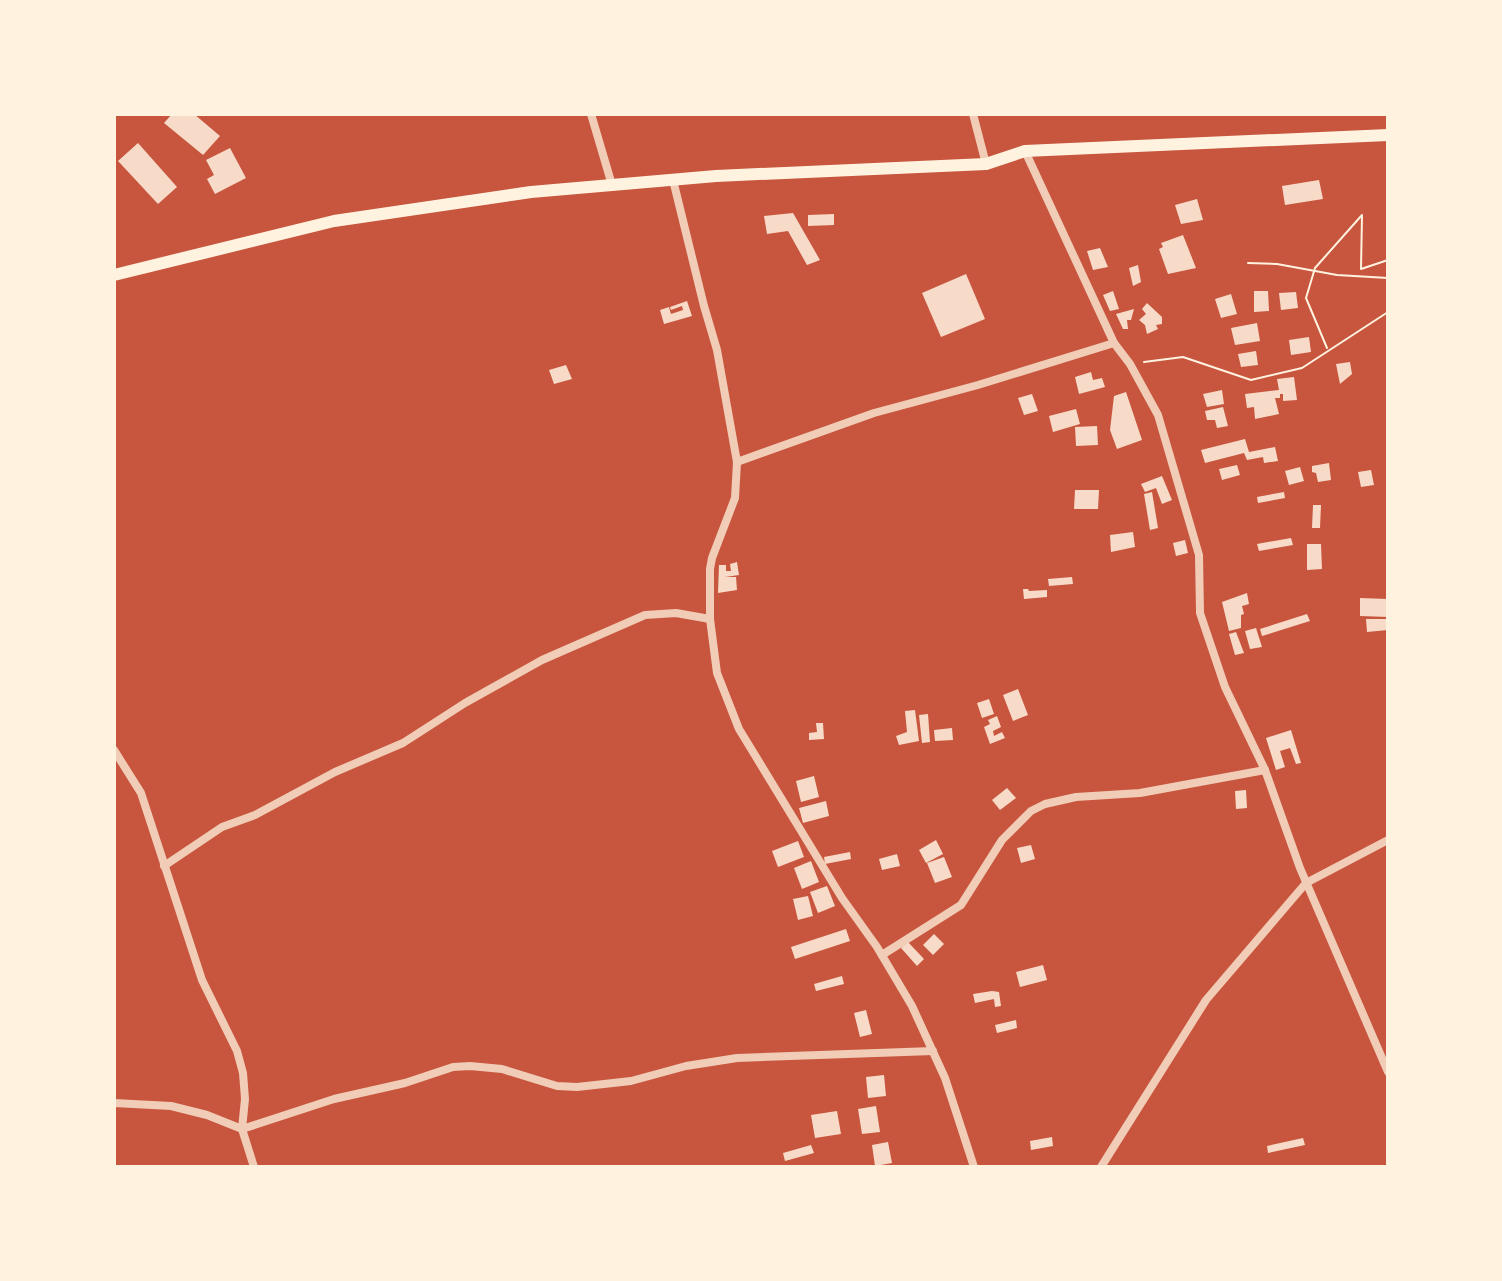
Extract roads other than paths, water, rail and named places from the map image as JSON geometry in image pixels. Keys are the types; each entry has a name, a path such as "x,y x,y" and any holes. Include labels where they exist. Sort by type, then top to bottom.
{"main road":[{"path":"114,275 334,221 531,192 673,180 986,164 1025,151 1388,135"}],"street":[{"path":"591,114 612,185"},
{"path":"973,114 986,164"},
{"path":"1025,151 1114,343 1130,364 1158,415 1191,521 1199,555 1200,613 1225,687 1265,770 1306,883 1388,1072"},
{"path":"673,180 717,350 737,462 735,498 712,558 709,596 717,673 739,729 912,1006 945,1078 974,1167"},
{"path":"737,462 874,413 1114,343"},
{"path":"164,866 222,827 255,815 345,767 403,743 465,703 542,660 645,615 676,613 710,619"},
{"path":"114,750 141,793 202,980 237,1051 243,1073 242,1129 254,1167"},
{"path":"882,955 961,905 1002,840 1031,811 1045,804 1076,797 1140,793 1265,770"},
{"path":"1101,1167 1206,1000 1306,883 1388,840"},
{"path":"114,1103 171,1106 207,1115 242,1129 334,1099 462,1066 502,1069 557,1086 577,1087 631,1081 686,1066 737,1058 933,1051"}]}
